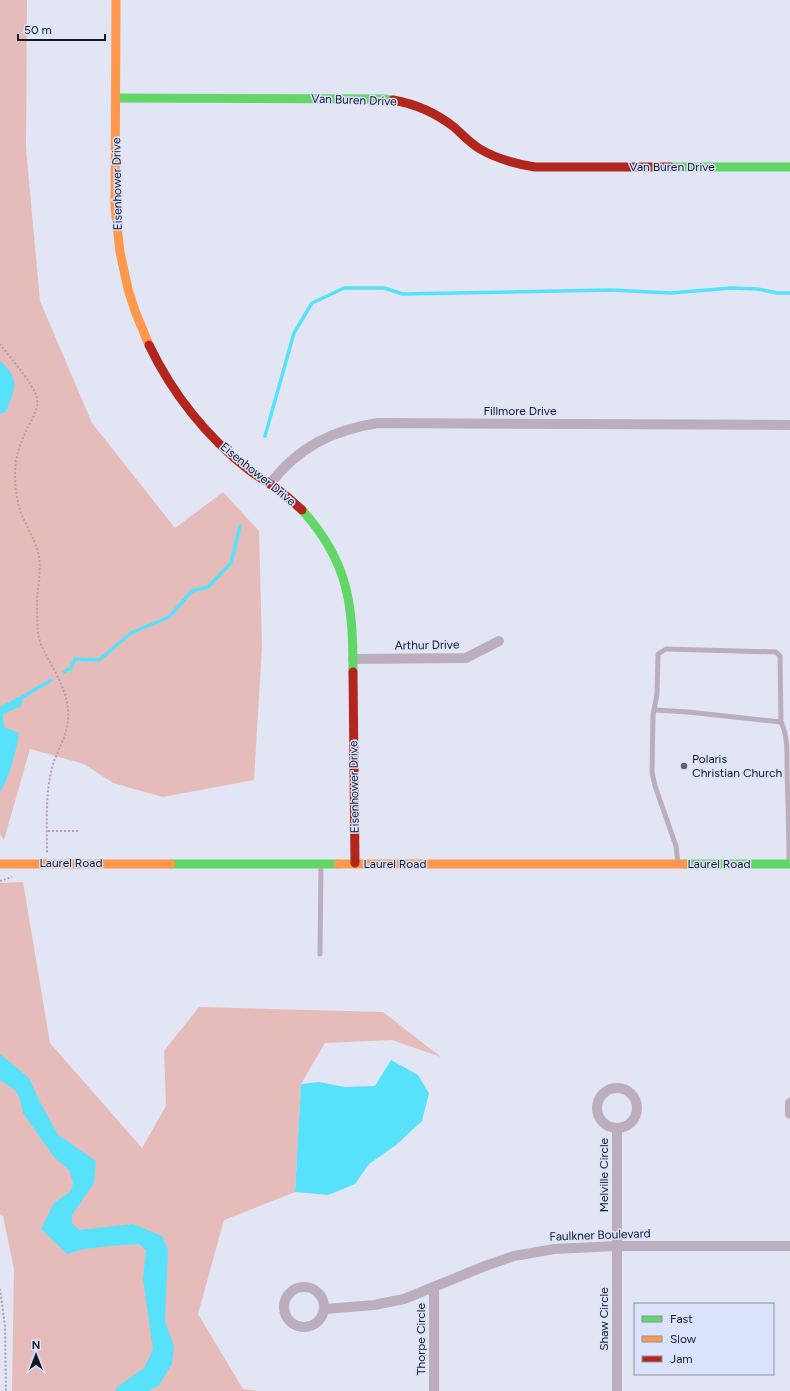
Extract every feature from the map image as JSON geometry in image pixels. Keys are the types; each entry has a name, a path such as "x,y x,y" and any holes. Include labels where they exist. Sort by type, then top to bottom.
{"street":[{"name":"Eisenhower Drive","path":"116,0 115,207 123,267 130,297 141,326 153,353 168,380 205,429 226,450 250,470 287,496 303,510 318,528 331,548 348,590 351,610 353,659 355,863"},
{"name":"Van Buren Drive","path":"116,98 374,99 401,101 416,105 433,113 448,122 478,148 495,157 514,164 535,168 790,167"},
{"name":"Fillmore Drive","path":"270,484 289,462 306,449 340,432 358,426 378,423 790,425"},
{"name":"Arthur Drive","path":"353,659 466,658 499,642"},
{"name":"Laurel Road","path":"0,864 789,864"},
{"path":"790,1103 790,1114"},
{"name":"Melville Circle","path":"617,1128 617,1246"},
{"name":"Faulkner Boulevard","path":"325,1310 374,1305 404,1299 484,1266 514,1256 554,1248 617,1246 790,1246"},
{"name":"Shaw Circle","path":"617,1246 617,1391"},
{"path":"306,1287 318,1292 322,1297 325,1310 319,1322 306,1328 292,1324 285,1312 284,1305 289,1294 294,1290 306,1287"},
{"name":"Thorpe Circle","path":"434,1287 434,1391"}],"lane":[{"path":"678,864 676,846 655,786 652,772 653,715 657,694 658,654 666,649 776,652 780,656 781,722 785,732 787,749 789,864"},
{"path":"655,710 781,722"},
{"path":"320,954 321,863"}],"path":[{"path":"0,344 34,389 38,401 16,460 17,501 21,514 36,546 39,557 40,573 37,598 38,634 43,648 62,684 67,702 68,720 64,738 54,759 49,783 47,863"},
{"path":"47,831 79,831"},
{"path":"0,881 18,876"},
{"path":"0,1289 5,1326 6,1391"}],"shaded area":[{"path":"0,0 27,0 26,148 40,301 92,423 175,528 223,492 259,531 262,647 254,780 163,797 113,783 84,764 30,749 4,840 0,834"},
{"path":"23,882 50,1043 142,1148 166,1106 164,1051 199,1007 383,1012 441,1057 392,1040 325,1043 301,1084 295,1192 224,1220 198,1314 243,1389 257,1391 12,1391 14,1269 3,1216 0,1214 0,883"}],"water":[{"path":"0,361 7,367 14,379 14,391 6,412 0,414"},
{"path":"24,694 21,706 3,714 4,727 19,733 12,764 0,792 0,707"},
{"path":"0,1054 29,1078 58,1135 96,1161 94,1183 72,1215 72,1223 79,1230 133,1224 162,1236 168,1250 165,1321 174,1346 172,1364 159,1385 149,1391 116,1391 116,1388 144,1368 153,1350 143,1279 146,1250 139,1244 84,1249 67,1254 41,1229 54,1203 71,1191 73,1183 69,1170 54,1157 23,1113 20,1099 15,1090 0,1080"},
{"path":"391,1060 418,1075 429,1093 422,1121 396,1145 369,1164 355,1184 328,1195 295,1192 301,1084 319,1082 345,1087 375,1086"}],"waterway":[{"path":"265,436 294,333 312,303 344,288 384,288 403,294 611,290 671,293 731,288 758,289 777,293 790,293"},
{"path":"64,672 71,668 75,659 99,660 131,633 169,617 192,591 208,587 231,563 240,526"},
{"path":"21,698 51,680"}],"traffic: fast":[{"path":"116,98 393,100"},
{"path":"670,167 790,167"},
{"path":"302,510 318,529 330,548 339,566 345,585 352,626 353,672"},
{"path":"171,864 338,864"},
{"path":"685,864 790,864"}],"traffic: slow":[{"path":"116,0 115,207 120,252 128,289 149,345"},
{"path":"0,864 171,864"},
{"path":"338,864 685,864"}],"traffic: jam":[{"path":"393,100 410,104 433,113 454,127 480,149 493,156 514,163 535,167 670,167"},
{"path":"149,345 168,380 205,429 252,473 284,494 302,510"},
{"path":"353,672 355,863"}],"place":[{"name":"Polaris Christian Church","path":"684,766"}]}
